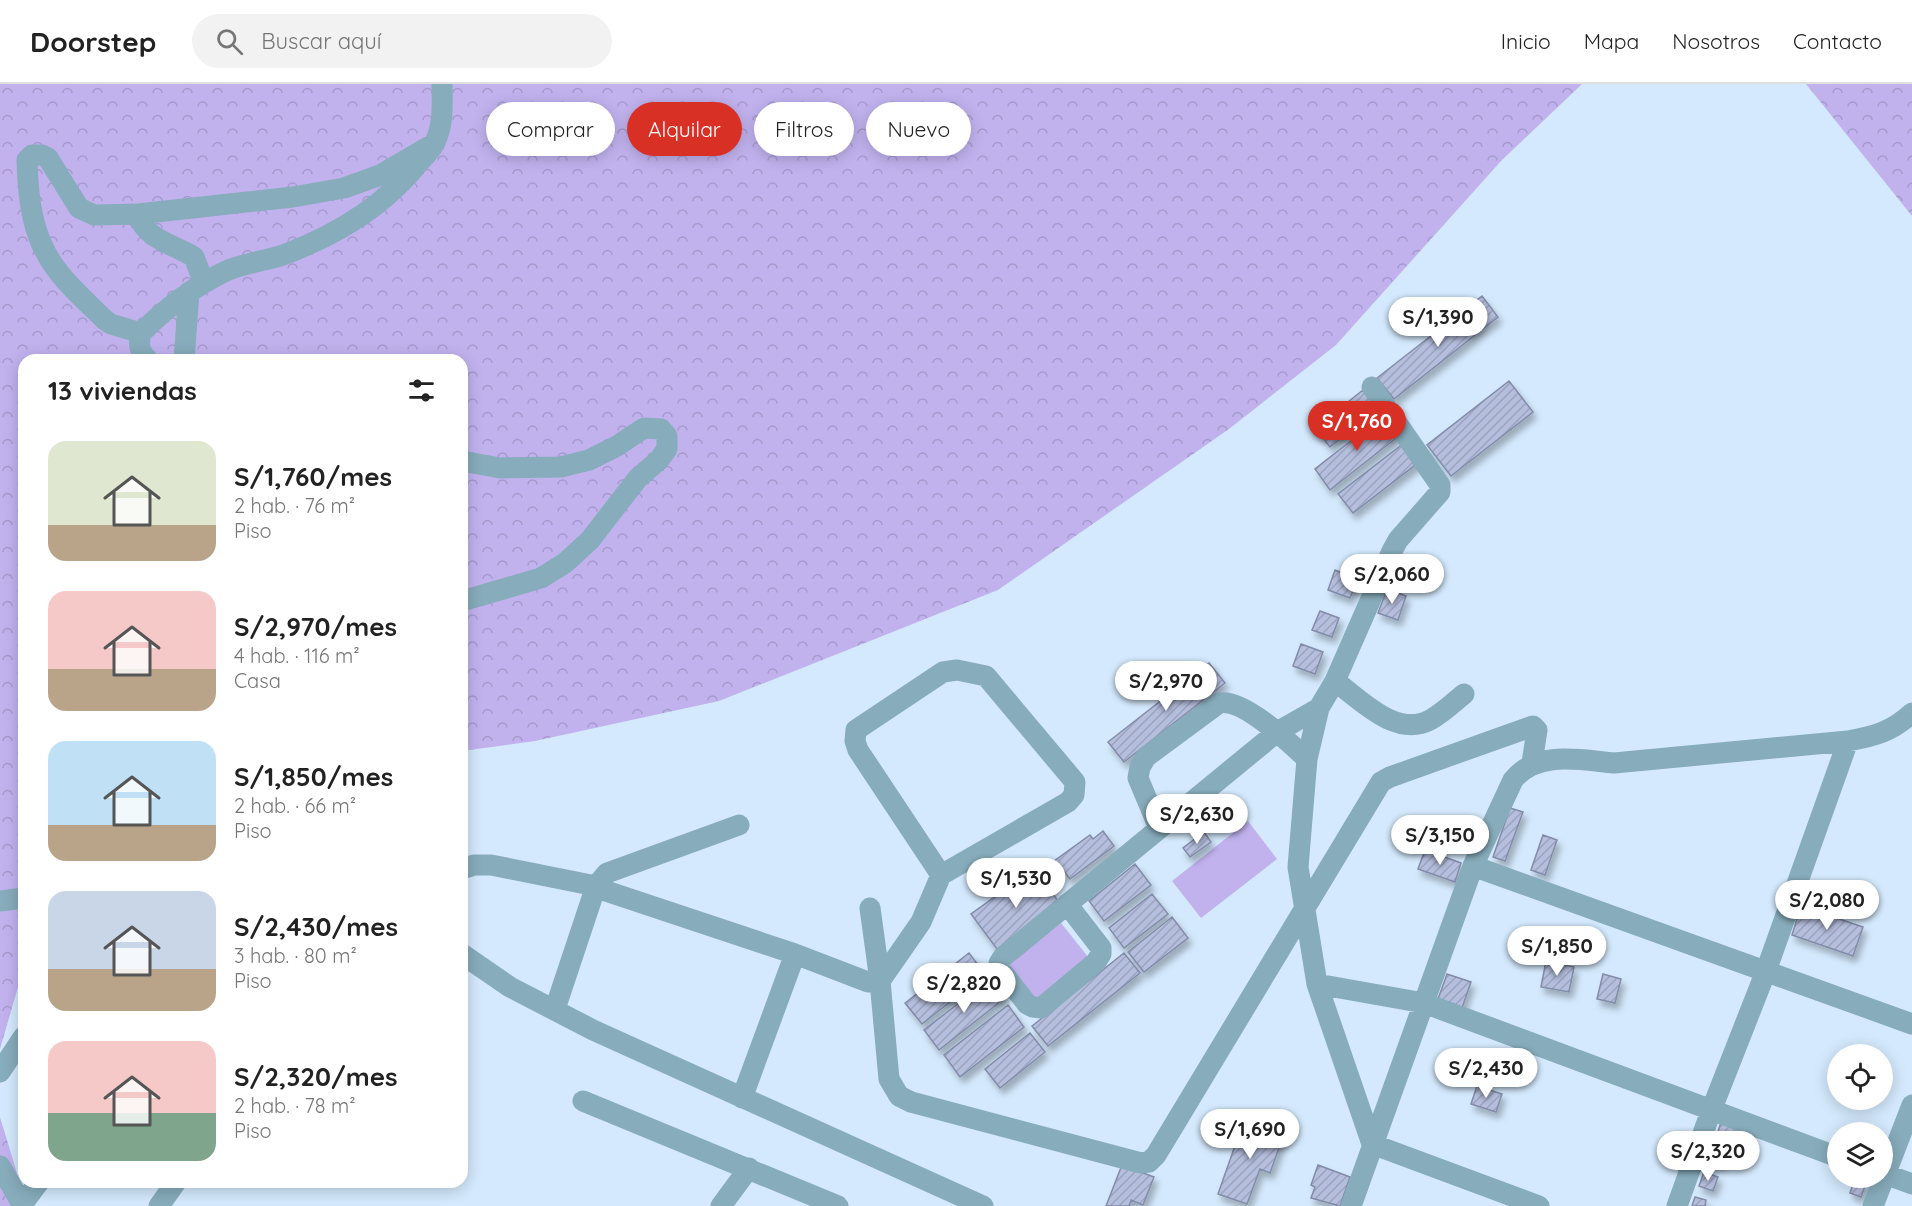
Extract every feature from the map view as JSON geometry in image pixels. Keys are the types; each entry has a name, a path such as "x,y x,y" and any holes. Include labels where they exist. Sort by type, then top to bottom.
{"street":[{"path":"142,354 138,345 141,333 197,287 229,270 291,251 349,224 387,198 435,143 442,123 442,84"},
{"path":"141,333 105,320 57,270 40,243 32,216 27,183 27,160 32,155 42,155 48,158 79,208 94,215 138,214 293,197 344,188 381,176 435,143"},
{"path":"138,214 141,225 149,234 194,257 197,287 185,354"},
{"path":"1372,387 1440,485 1440,492 1398,540 1335,681 1319,708 1307,759 1298,867 1317,984 1372,1144"},
{"path":"468,462 500,468 561,466 589,460 617,446 644,428 661,429 667,436 668,449 638,478 590,540 565,563 541,578 468,595"},
{"path":"880,981 921,922 941,874 1068,802 1074,795 1075,782 986,676 957,670 943,672 856,730 855,741 858,750 941,874"},
{"path":"1335,681 1392,722 1414,725 1430,720 1464,694"},
{"path":"1159,828 1138,778 1140,767 1146,757 1220,703 1236,705 1278,732 1307,759"},
{"path":"1067,904 1101,948 1101,954 1096,962 1041,1008 1033,1007 1027,1004 1000,969 999,963 1003,957 1067,904 1159,828 1278,732 1319,708"},
{"path":"1351,1206 1473,866 1513,780 1520,771 1532,763 1546,760 1576,759 1614,763 1848,741 1878,735 1894,728 1912,713"},
{"path":"870,908 880,981 889,1079 899,1096 923,1105 1141,1163 1149,1162 1156,1155 1381,782 1533,726 1537,730 1532,763"},
{"path":"1677,1206 1766,971 1848,741"},
{"path":"555,1009 596,886 607,873 739,825"},
{"path":"468,867 491,865 596,886 795,954 868,982 880,981"},
{"path":"1473,866 1912,1024"},
{"path":"1,901 18,899"},
{"path":"742,1098 795,954"},
{"path":"468,958 510,987 593,1030 983,1206"},
{"path":"1317,984 1424,1004 1827,1153"},
{"path":"0,1072 18,1045"},
{"path":"584,1101 838,1206"},
{"path":"1893,1152 1912,1105"},
{"path":"1372,1144 1539,1206"},
{"path":"0,1166 24,1205"},
{"path":"720,1206 749,1168"},
{"path":"1893,1177 1912,1184"},
{"path":"24,1205 35,1188"},
{"path":"159,1206 172,1188"},
{"path":"1873,1206 1879,1188"},
{"path":"0,1194 24,1205"}],"green space":[{"path":"0,84 1582,84 1501,161 1336,345 1229,429 998,590 719,701 535,741 468,750 468,354 18,354 18,987 0,1049"},
{"path":"1806,84 1912,84 1912,216"},
{"path":"1248,821 1277,859 1201,918 1172,881"},
{"path":"1061,923 1089,958 1036,999 1009,964"},
{"path":"0,1117 18,1176 18,1188 22,1188 27,1206 0,1206"}],"building":[{"path":"1482,296 1498,317 1394,399 1377,378"},
{"path":"1509,381 1533,412 1451,476 1427,445"},
{"path":"1363,390 1378,409 1330,447 1315,428"},
{"path":"1384,415 1400,435 1330,490 1315,469"},
{"path":"1404,443 1419,462 1353,513 1338,494"},
{"path":"1335,570 1358,579 1350,598 1328,590"},
{"path":"1387,589 1406,596 1398,620 1378,613"},
{"path":"1320,611 1339,618 1332,637 1312,630"},
{"path":"1301,644 1323,652 1315,674 1293,666"},
{"path":"1209,663 1225,683 1124,762 1108,742"},
{"path":"1510,808 1523,812 1505,861 1493,857"},
{"path":"1103,831 1114,846 1070,879 1062,869 1057,873 1050,864 1090,835 1093,839"},
{"path":"1204,832 1211,842 1190,857 1183,848"},
{"path":"1543,835 1557,840 1545,875 1531,870"},
{"path":"1425,850 1461,863 1455,882 1418,869"},
{"path":"1135,864 1151,885 1104,921 1089,901"},
{"path":"1035,868 1060,904 997,949 971,914"},
{"path":"1152,894 1168,914 1124,948 1109,928"},
{"path":"1801,906 1863,927 1853,956 1792,935"},
{"path":"1172,917 1188,938 1144,972 1128,952"},
{"path":"969,953 985,974 922,1024 905,1003"},
{"path":"1124,953 1140,973 1048,1046 1032,1026"},
{"path":"1546,961 1574,967 1569,992 1541,987"},
{"path":"1447,974 1471,982 1462,1008 1438,999"},
{"path":"1603,974 1621,979 1615,1003 1597,999"},
{"path":"990,979 1005,998 939,1050 924,1030"},
{"path":"1008,1005 1024,1027 960,1077 944,1055"},
{"path":"1030,1033 1045,1052 1000,1088 985,1069"},
{"path":"1477,1086 1502,1094 1496,1112 1471,1104"},
{"path":"1244,1120 1284,1134 1270,1173 1260,1169 1247,1204 1218,1194"},
{"path":"1721,1122 1740,1129 1735,1142 1717,1135"},
{"path":"1713,1147 1728,1152 1720,1165 1708,1161"},
{"path":"1122,1165 1154,1177 1143,1205 1131,1200 1129,1206 1106,1206"},
{"path":"1318,1165 1350,1177 1340,1206 1311,1198 1315,1187 1311,1185"},
{"path":"1704,1172 1718,1177 1713,1191 1699,1186"},
{"path":"1852,1188 1864,1188 1861,1197 1850,1193"},
{"path":"1695,1197 1706,1200 1705,1206 1692,1206"}]}
